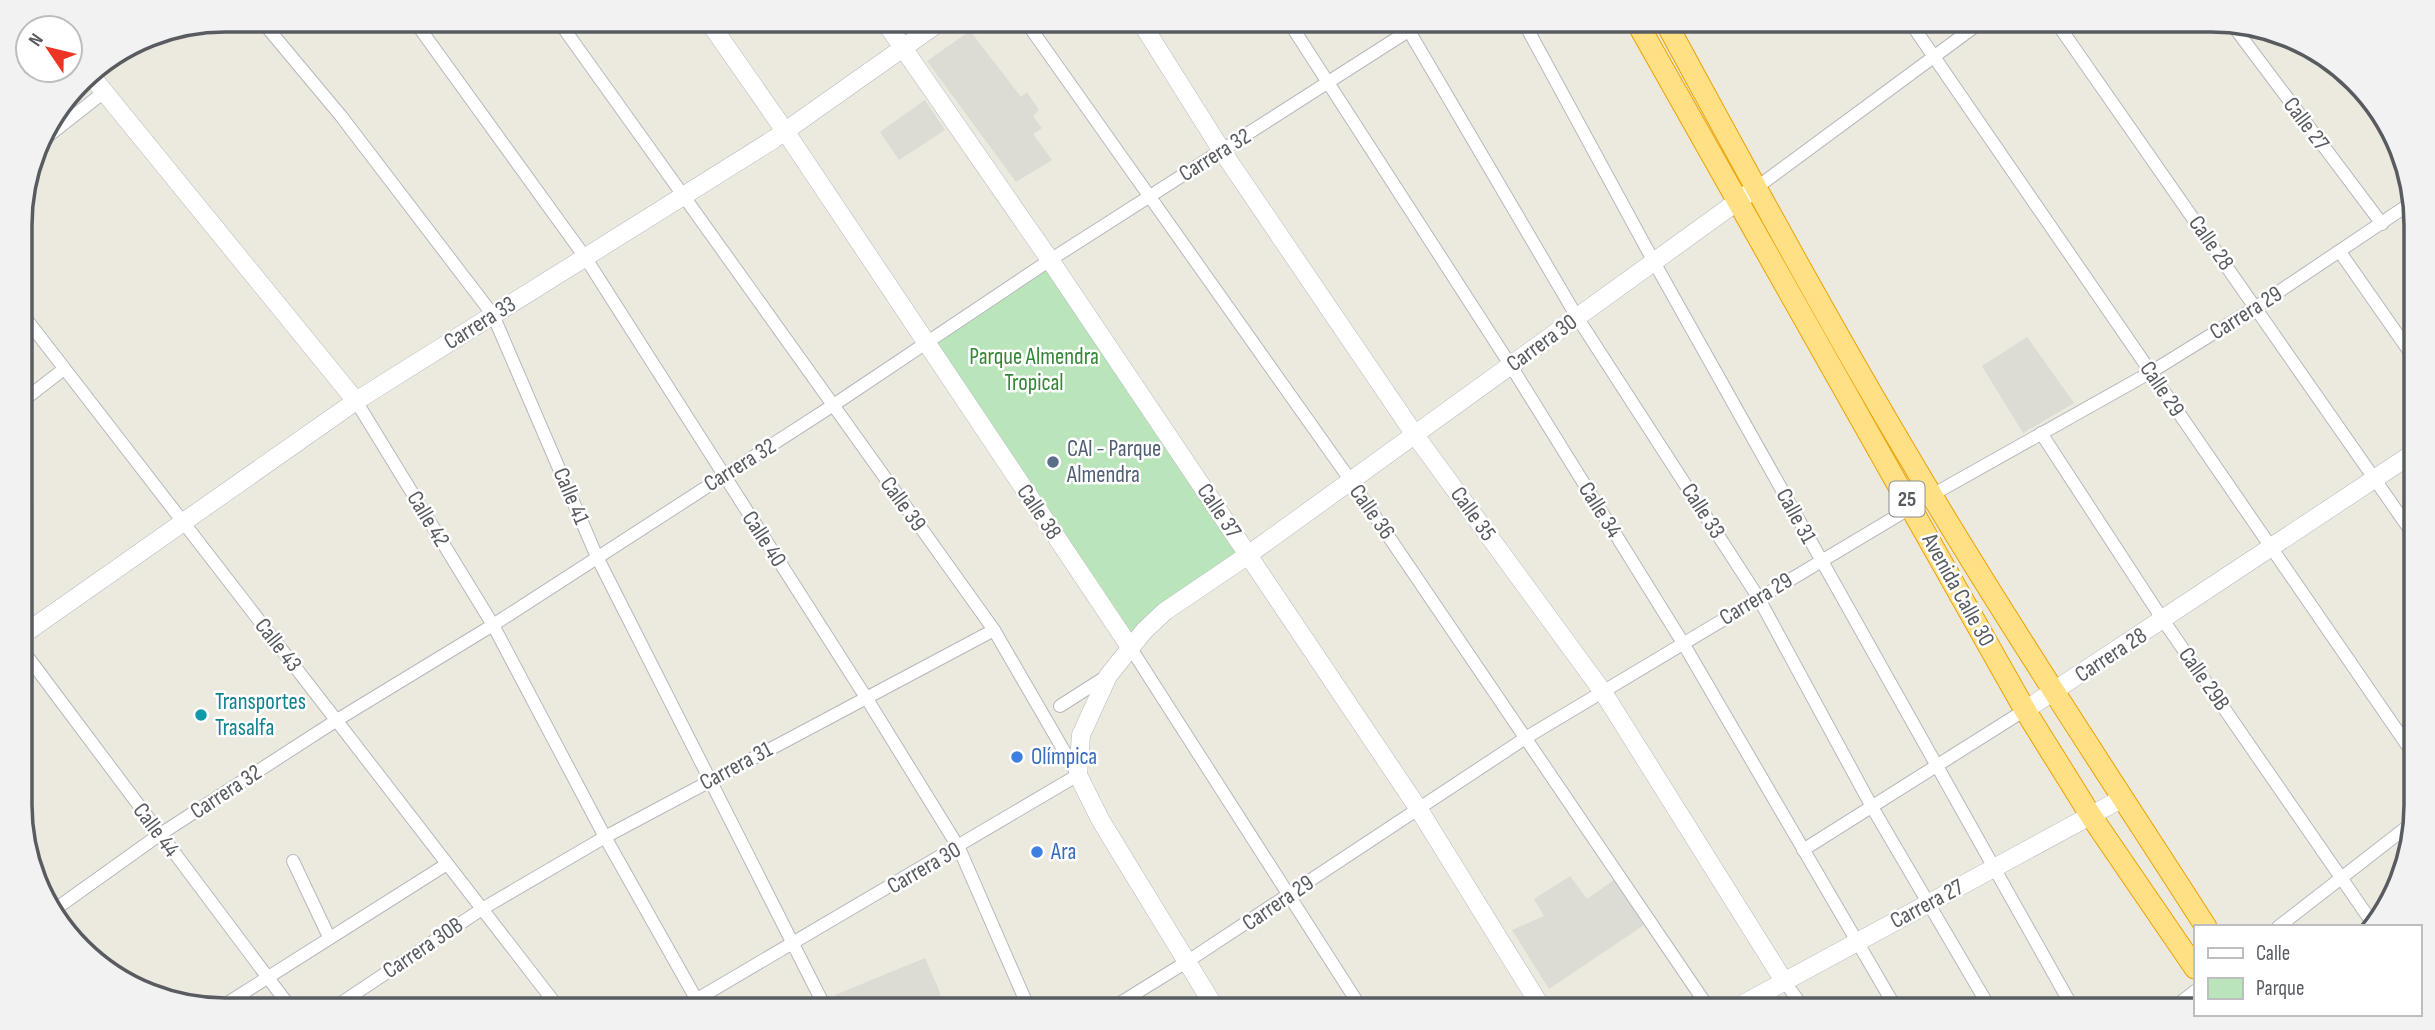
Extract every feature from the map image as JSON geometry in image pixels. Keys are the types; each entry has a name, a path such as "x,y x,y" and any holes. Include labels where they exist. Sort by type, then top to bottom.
{"highway":[{"name":"Avenida Calle 30","path":"1642,32 2025,710 2091,816 2194,967"},
{"name":"Avenida Calle 30","path":"1671,32 1756,188 1932,495 2054,692 2205,925"}],"street":[{"name":"Calle 41","path":"271,32 341,116 494,315 597,557 820,998"},
{"name":"Calle 40","path":"422,32 586,257 867,699 959,848 1024,998"},
{"name":"Calle 39","path":"566,32 994,630 1078,775 1101,821 1209,998"},
{"name":"Calle 38","path":"716,32 1130,647 1355,998"},
{"name":"Calle 37","path":"892,32 1050,260 1418,808 1536,998"},
{"name":"Carrera 33","path":"32,628 356,401 685,196 785,131 926,32"},
{"name":"Calle 36","path":"1033,32 1151,194 1351,481 1702,998"},
{"name":"Calle 35","path":"1147,32 1222,151 1415,435 1603,692 1796,998"},
{"name":"Calle 34","path":"1296,32 1511,366 1683,643 1855,943 1889,998"},
{"name":"Carrera 32","path":"60,906 159,835 337,720 493,625 832,406 1151,194 1329,83 1396,32"},
{"name":"Calle 33","path":"1409,32 1577,317 1758,597 1872,807 1984,998"},
{"name":"Calle 31","path":"1529,32 1654,262 2067,998"},
{"name":"Calle 29","path":"1917,32 2404,741"},
{"name":"Carrera 30","path":"711,998 793,944 1078,775 1081,735 1108,676 1130,647 1164,612 1511,366 1967,32"},
{"name":"Calle 28","path":"2063,32 2404,521"},
{"name":"Calle 27","path":"2239,34 2382,224"},
{"name":"Calle 42","path":"95,81 356,401 493,625 606,837 696,998"},
{"path":"57,129 104,92"},
{"name":"Carrera 29","path":"1128,998 1290,895 1527,737 1932,495 2151,372 2256,307 2403,209"},
{"path":"2340,252 2404,344"},
{"name":"Calle 43","path":"32,327 551,998"},
{"path":"32,393 64,369"},
{"name":"Calle 29B","path":"2041,433 2163,620 2368,917"},
{"name":"Carrera 28","path":"1803,850 2054,692 2404,459"},
{"name":"Carrera 31","path":"482,909 710,780 994,630"},
{"name":"Calle 44","path":"32,663 284,998"},
{"name":"Carrera 30","path":"1060,706 1108,676"},
{"name":"Carrera 27","path":"1754,998 2123,798"},
{"path":"2281,925 2401,831"},
{"path":"293,861 329,937"},
{"path":"235,998 447,864"},
{"name":"Carrera 30B","path":"349,998 482,909"}],"shaded area":[{"path":"971,32 1021,97 1027,92 1039,110 1033,116 1042,128 1033,134 1052,160 1016,182 927,61"},
{"path":"925,100 945,130 899,160 880,132"},
{"path":"2027,337 2074,403 2023,433 1982,366"},
{"path":"1570,876 1587,899 1614,880 1644,925 1549,989 1512,930 1544,916 1534,899"},
{"path":"925,958 941,995 934,998 836,998 835,995"}],"green space":[{"name":"Parque Almendra Tropical","path":"1050,260 1248,555 1130,647 925,343"}],"place":[{"name":"CAI - Parque Almendra","path":"1053,462"},
{"name":"Transportes Trasalfa","path":"201,715"},
{"name":"Olímpica","path":"1017,757"},
{"name":"Ara","path":"1037,852"}]}
